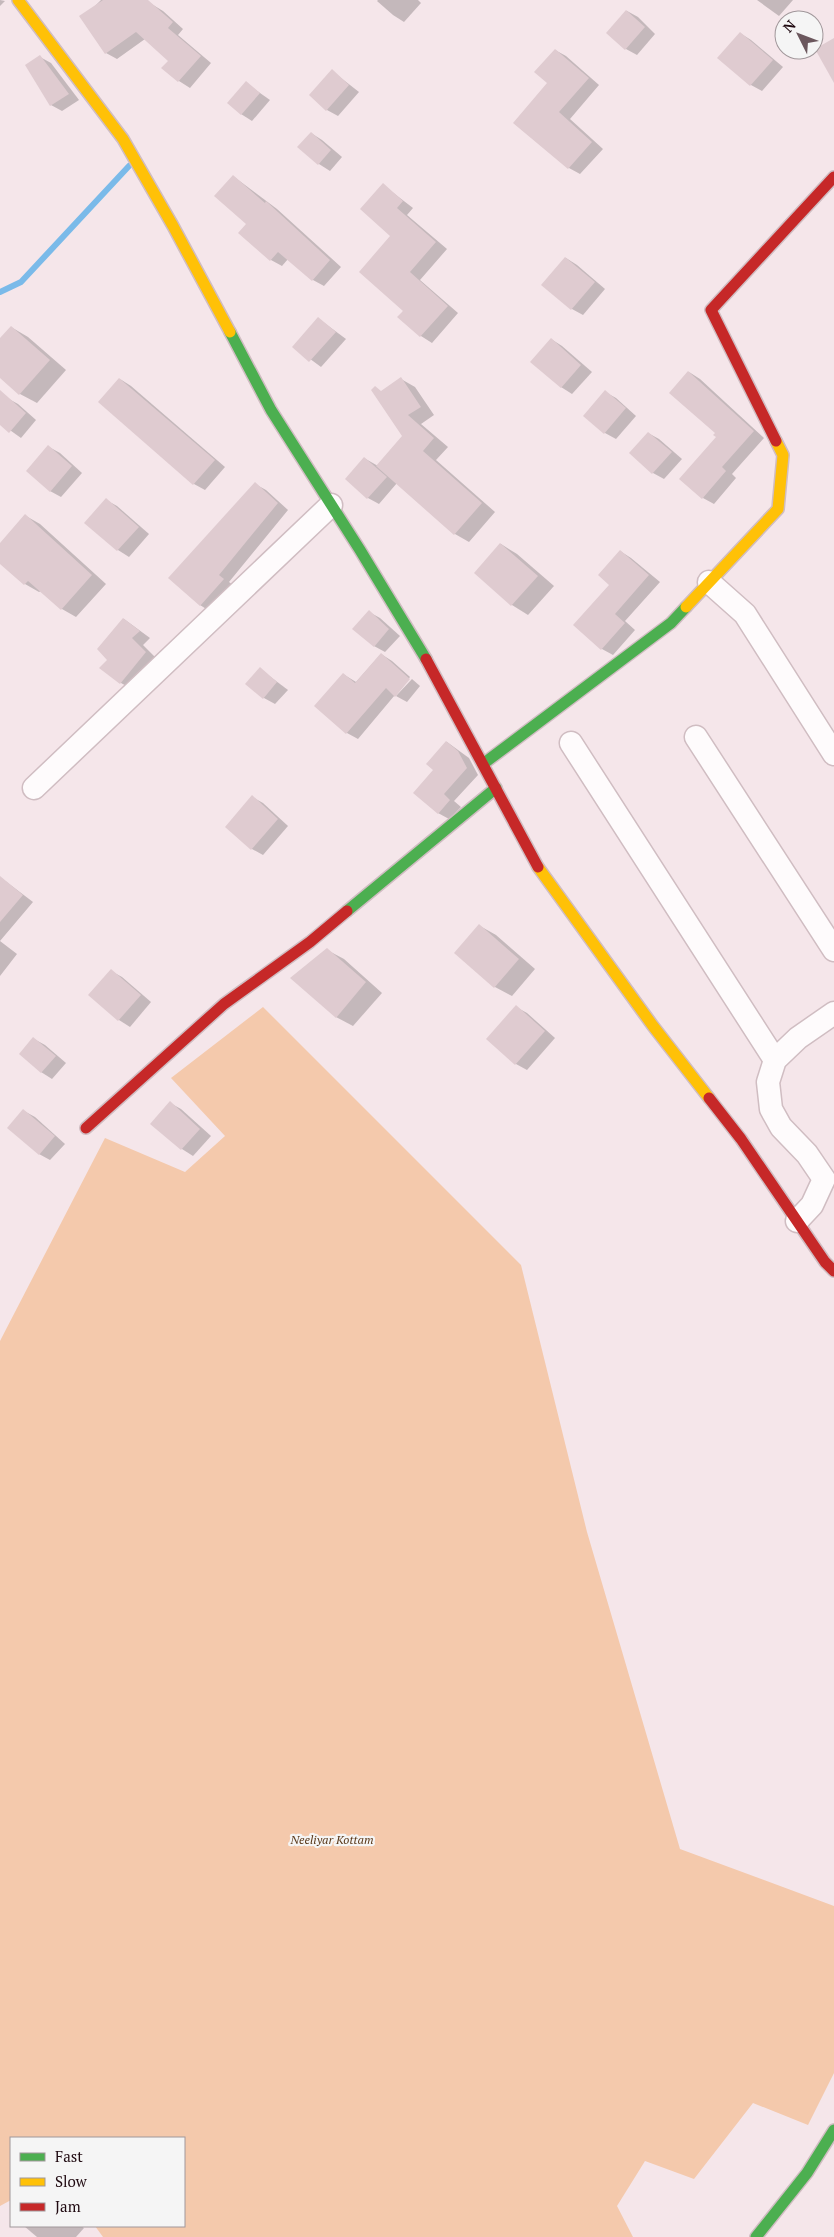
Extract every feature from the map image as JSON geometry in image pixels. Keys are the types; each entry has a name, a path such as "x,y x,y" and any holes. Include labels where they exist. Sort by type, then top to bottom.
{"street":[{"path":"18,0 124,139 173,226 271,410 430,667 538,866 653,1026 741,1139 825,1262 834,1271"},
{"path":"483,764 671,623 778,509 783,455 712,310 834,176"},
{"path":"34,788 331,505"},
{"path":"710,582 745,614 834,754"},
{"path":"696,737 834,950"},
{"path":"571,743 775,1060"},
{"path":"86,1128 224,1004 310,942 496,788"},
{"path":"797,1221 812,1205 824,1179 807,1154 781,1127 771,1109 768,1082 775,1060 798,1038 834,1013"},
{"path":"756,2237 807,2173 834,2130"}],"green space":[{"name":"Neeliyar Kottam","path":"263,1007 521,1265 587,1532 680,1849 834,1906 834,2073 808,2125 753,2103 694,2179 645,2161 617,2206 633,2237 103,2237 96,2227 185,2227 185,2137 10,2137 10,2201 0,2206 0,1341 105,1138 185,1172 225,1136 171,1078"}],"building":[{"path":"103,0 148,0 173,22 168,28 201,56 178,82 161,68 168,61 136,32 105,54 79,16"},
{"path":"626,10 645,27 625,50 606,33"},
{"path":"740,32 773,60 750,86 717,58"},
{"path":"834,38 834,83 821,60 824,60 824,44"},
{"path":"555,49 589,78 559,112 592,142 568,169 513,123 547,83 534,72"},
{"path":"40,55 69,94 50,106 25,65"},
{"path":"332,69 349,85 326,111 309,95"},
{"path":"246,81 260,93 241,115 227,103"},
{"path":"311,132 331,150 318,165 297,147"},
{"path":"233,175 265,203 266,201 330,260 312,281 278,252 270,261 238,233 246,224 214,196"},
{"path":"383,183 403,201 397,208 436,242 410,272 448,306 420,337 397,317 403,311 359,272 390,236 360,209"},
{"path":"565,257 595,282 571,310 541,285"},
{"path":"318,317 336,332 309,362 292,347"},
{"path":"11,326 50,360 19,395 0,378 0,338"},
{"path":"551,338 581,365 561,388 530,362"},
{"path":"688,371 754,431 722,467 726,471 702,499 679,479 716,437 713,435 715,433 669,393"},
{"path":"401,377 421,407 408,415 434,438 423,451 482,503 454,535 376,466 402,436 371,390 375,386 381,391"},
{"path":"119,378 215,460 193,485 98,402"},
{"path":"0,390 26,413 9,433 0,425"},
{"path":"605,390 626,408 604,434 583,416"},
{"path":"648,432 672,452 652,474 629,453"},
{"path":"48,445 72,466 50,492 26,471"},
{"path":"364,457 387,477 367,499 345,479"},
{"path":"255,482 278,503 219,575 224,579 200,606 168,578"},
{"path":"106,498 139,527 117,551 84,523"},
{"path":"25,514 92,575 61,610 28,581 24,585 0,564 0,543"},
{"path":"500,543 538,576 511,606 474,573"},
{"path":"620,550 649,575 615,614 625,623 601,650 573,625 609,585 598,575"},
{"path":"369,610 389,629 374,647 352,629"},
{"path":"123,618 140,631 132,638 146,652 120,684 99,668 107,660 97,649"},
{"path":"381,653 410,679 395,697 386,688 346,734 314,706 343,673 355,683"},
{"path":"260,667 277,682 263,699 245,684"},
{"path":"446,741 458,751 467,768 444,794 450,800 438,814 413,793 433,770 426,764"},
{"path":"252,795 278,819 251,850 225,827"},
{"path":"0,876 23,895 0,922"},
{"path":"479,924 519,959 494,988 454,953"},
{"path":"327,948 366,982 336,1018 290,978"},
{"path":"111,969 141,995 118,1021 88,995"},
{"path":"516,1005 545,1031 515,1065 486,1039"},
{"path":"33,1037 56,1056 41,1073 19,1054"},
{"path":"170,1101 200,1129 181,1150 150,1124"},
{"path":"23,1109 55,1136 39,1155 7,1128"}],"waterway":[{"path":"0,292 21,282 129,166"}],"traffic: fast":[{"path":"230,332 271,410 360,550 426,659"},
{"path":"483,764 671,623 686,607"},
{"path":"347,911 496,788"},
{"path":"756,2237 807,2173 834,2130"}],"traffic: slow":[{"path":"18,0 123,139 173,226 230,332"},
{"path":"686,607 778,509 783,455 776,441"},
{"path":"538,867 653,1026 709,1098"}],"traffic: jam":[{"path":"776,441 711,310 834,177"},
{"path":"426,659 538,867"},
{"path":"86,1128 224,1004 310,942 347,911"},
{"path":"709,1098 741,1139 825,1262 834,1271"}]}
